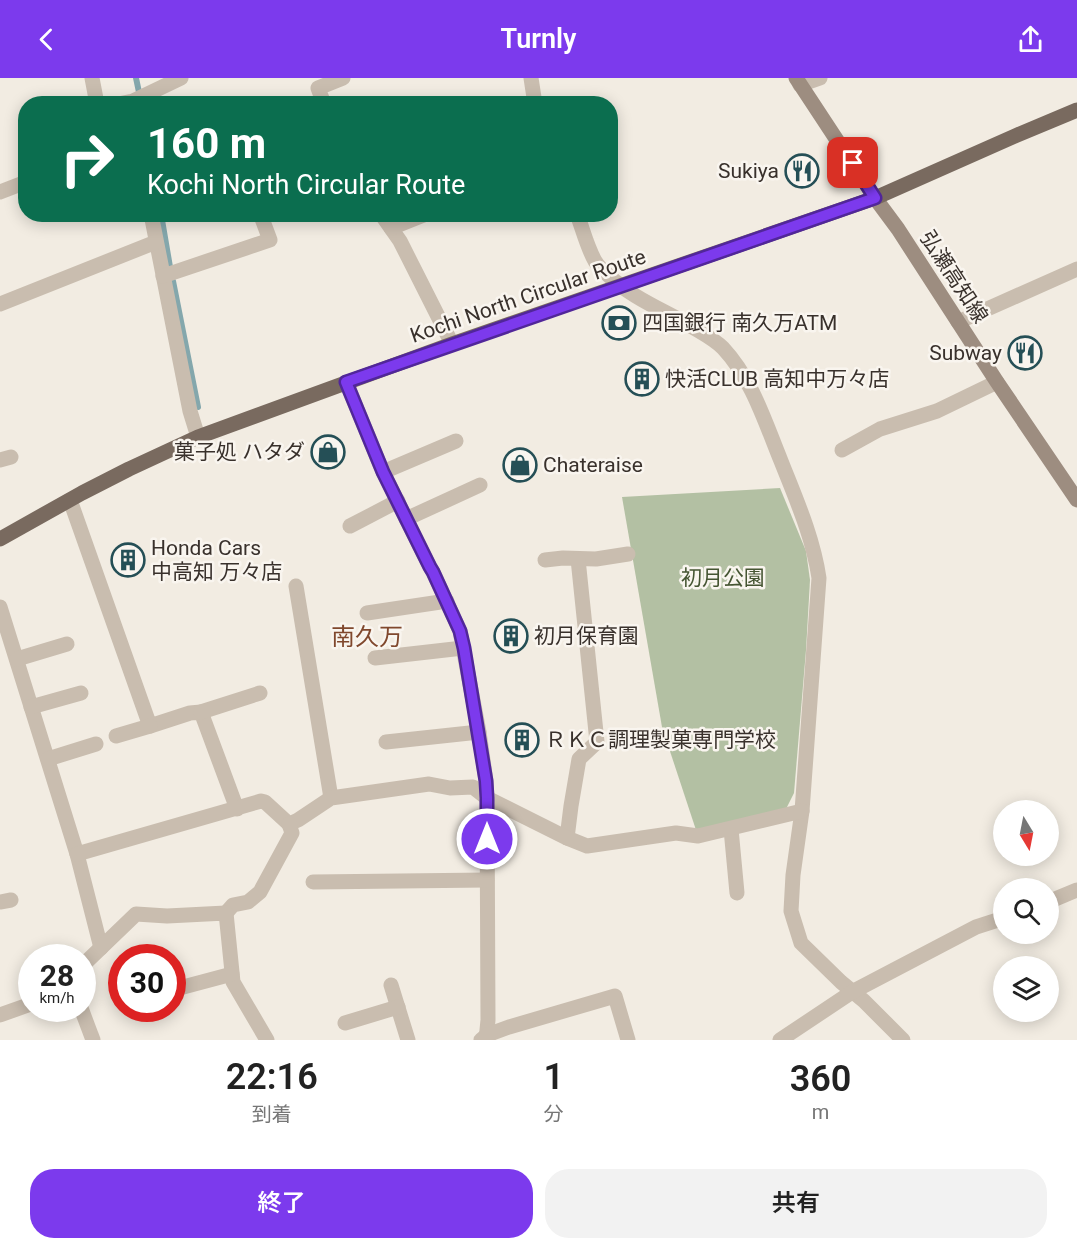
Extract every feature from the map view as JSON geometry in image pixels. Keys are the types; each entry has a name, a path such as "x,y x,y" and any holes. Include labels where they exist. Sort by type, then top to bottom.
{"main road":[{"name":"弘瀬高知線","path":"798,81 1077,500"},
{"name":"Kochi North Circular Route","path":"0,538 129,469 198,436 452,344 875,198 1077,111"}],"street":[{"path":"92,78 95,96"},
{"path":"145,96 181,78"},
{"path":"321,96 318,88 343,78"},
{"path":"531,78 534,96"},
{"path":"798,81 820,78"},
{"path":"0,192 18,185"},
{"path":"152,222 190,411 198,436"},
{"path":"163,276 270,240 263,222"},
{"path":"387,222 400,241 452,344"},
{"path":"391,228 406,222"},
{"path":"580,222 596,262 620,287 706,335 722,347 740,369 761,411 791,486 816,555 819,592 802,811 790,911 801,943 903,1040"},
{"path":"0,304 156,242"},
{"path":"958,322 1076,271"},
{"path":"346,382 383,472 460,631 464,648 487,798 488,1020 485,1038"},
{"path":"842,450 880,429 938,411 997,382"},
{"path":"383,472 456,441"},
{"path":"406,519 480,485"},
{"path":"70,500 150,726"},
{"path":"350,526 398,501"},
{"path":"545,560 596,559 628,554"},
{"path":"567,838 579,759 597,742 578,559"},
{"path":"296,586 331,798"},
{"path":"368,613 447,602"},
{"path":"0,607 77,854 101,948"},
{"path":"17,659 67,644"},
{"path":"375,658 464,648"},
{"path":"32,708 81,693"},
{"path":"116,736 260,693"},
{"path":"201,712 237,809"},
{"path":"386,742 478,732"},
{"path":"48,759 96,744"},
{"path":"289,824 331,798 429,784 450,788 473,787 487,798 586,846 676,833 698,836 802,811"},
{"path":"77,854 261,801 289,824 292,833 260,892 248,902 233,905 226,913 136,915 96,953"},
{"path":"731,828 737,893"},
{"path":"313,882 487,880"},
{"path":"1059,897 1077,890"},
{"path":"226,913 233,982 267,1040"},
{"path":"780,1040 852,992 976,927 993,922"},
{"path":"186,986 232,974"},
{"path":"391,985 408,1040"},
{"path":"485,1038 509,1027 615,996 628,1040"},
{"path":"345,1023 398,1007"},
{"path":"0,1015 18,1009"},
{"path":"86,1022 93,1040"}],"green space":[{"name":"初月公園","path":"780,488 806,551 810,580 794,793 786,809 696,830 662,727 622,497"}],"waterway":[{"path":"136,78 140,96"},
{"path":"162,222 170,267"},
{"path":"173,281 198,407"}],"place":[{"name":"Sukiya","path":"802,171"},
{"name":"四国銀行 南久万ATM","path":"619,323"},
{"name":"Subway","path":"1025,353"},
{"name":"快活CLUB 高知中万々店","path":"642,379"},
{"name":"菓子処 ハタダ","path":"328,452"},
{"name":"Chateraise","path":"520,465"},
{"name":"Honda Cars 中高知 万々店","path":"128,560"},
{"name":"初月保育園","path":"511,636"},
{"name":"ＲＫＣ調理製菓専門学校","path":"522,740"}],"district":[{"name":"南久万","path":"367,637"}],"route":[{"path":"487,839 486,781 460,631 383,472 346,382 875,198 853,163"}]}
